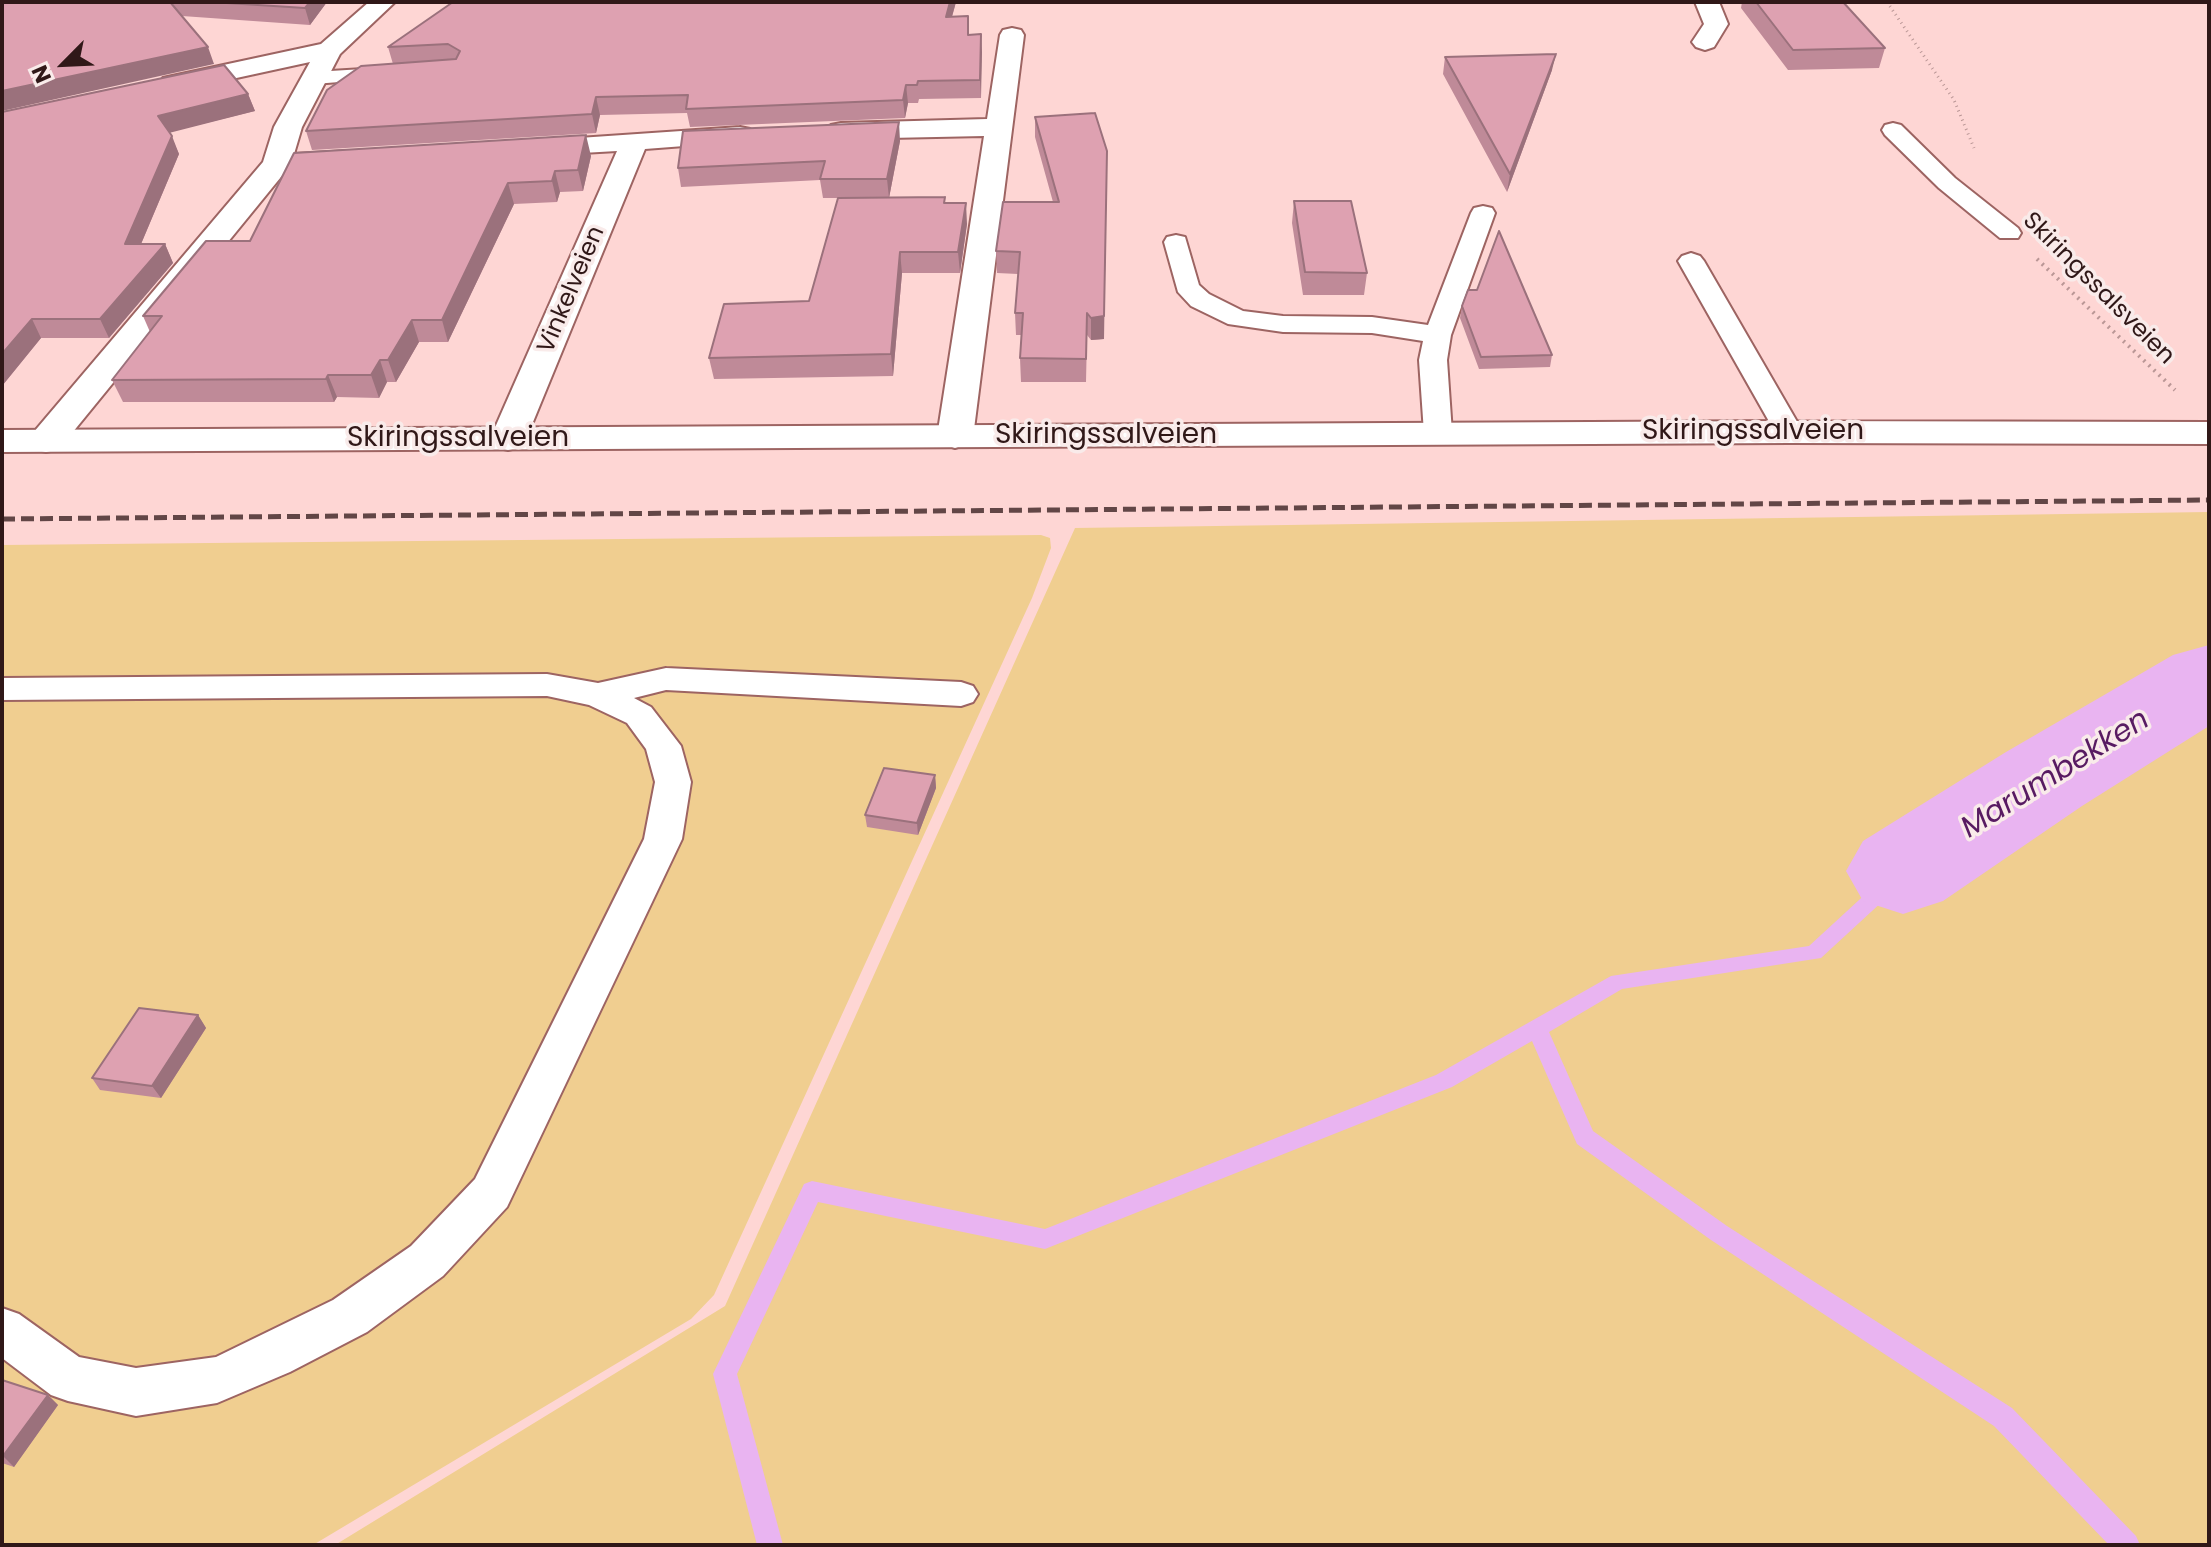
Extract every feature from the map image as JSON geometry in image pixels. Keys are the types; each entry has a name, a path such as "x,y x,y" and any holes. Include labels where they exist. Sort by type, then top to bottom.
{"street":[{"path":"46,441 277,164 288,127 329,50 383,2"},
{"path":"1705,42 1716,24 1707,2"},
{"path":"955,437 1012,35"},
{"path":"142,91 329,50"},
{"path":"808,132 999,127"},
{"path":"510,149 761,134"},
{"name":"Vinkelveien","path":"508,439 635,141"},
{"path":"277,164 370,158"},
{"name":"Skiringssalveien","path":"2,441 1438,433 2209,433"}],"lane":[{"path":"314,78 424,71"},
{"path":"1893,130 1947,183 2009,233"},
{"path":"1438,433 1433,360 1438,335 1483,213"},
{"path":"1176,242 1180,269 1187,287 1200,300 1237,318 1259,323 1372,325 1438,335"},
{"path":"1691,261 1789,432"},
{"path":"598,695 666,679 961,694"},
{"path":"2,689 547,685 598,695 639,715 663,746 673,782 663,839 491,1193 427,1261 350,1316 273,1356 217,1380 136,1392 68,1378 2,1330"}],"path":[{"path":"1887,2 1954,100 1978,159"},
{"name":"Skiringssalsveien","path":"2009,233 2176,390"}],"shaded area":[{"path":"2209,512 2209,1545 335,1545 725,1306 1075,528"},
{"path":"1041,535 1050,538 1051,548 1032,598 714,1295 691,1319 313,1545 2,1545 2,545"}],"building":[{"path":"2,2 170,2 208,47 2,91"},
{"path":"211,2 310,2 305,8"},
{"path":"453,2 950,2 946,17 968,16 968,35 981,34 980,80 918,81 917,85 906,85 903,100 686,109 688,95 596,97 592,114 306,131 327,90 361,66 456,59 460,51 448,44 388,47"},
{"path":"1756,2 1843,2 1885,48 1793,50"},
{"path":"1556,54 1510,174 1445,57"},
{"path":"224,65 248,94 158,116 172,136 125,244 165,244 100,319 32,319 2,354 2,112"},
{"path":"1095,113 1107,151 1104,316 1091,318 1087,313 1086,359 1020,358 1023,313 1015,313 1020,252 996,251 1003,202 1059,202 1035,117"},
{"path":"899,122 887,179 820,179 825,161 678,168 683,131"},
{"path":"586,135 578,170 555,171 552,181 508,183 442,320 412,320 388,360 380,360 371,375 328,375 326,379 112,380 162,316 143,316 206,241 250,241 294,153"},
{"path":"945,197 944,203 966,203 958,252 900,252 891,354 709,358 724,304 809,301 838,198"},
{"path":"1294,201 1351,201 1367,273 1305,272"},
{"path":"1499,231 1552,355 1481,357 1462,306 1468,290 1477,290"},
{"path":"884,768 935,775 917,823 865,815"},
{"path":"139,1008 198,1015 152,1086 92,1078"},
{"path":"2,1380 48,1395 3,1456 2,1456"}],"waterway":[{"name":"Marumbekken","path":"1903,871 2044,779 2209,679"},
{"path":"770,1545 725,1374 812,1191 1045,1239 1444,1081 1618,982 1814,953 1903,871"},
{"path":"1537,1029 1585,1137 1719,1233 2003,1417 2127,1545"}],"railway":[{"path":"2,519 2209,500"}]}
